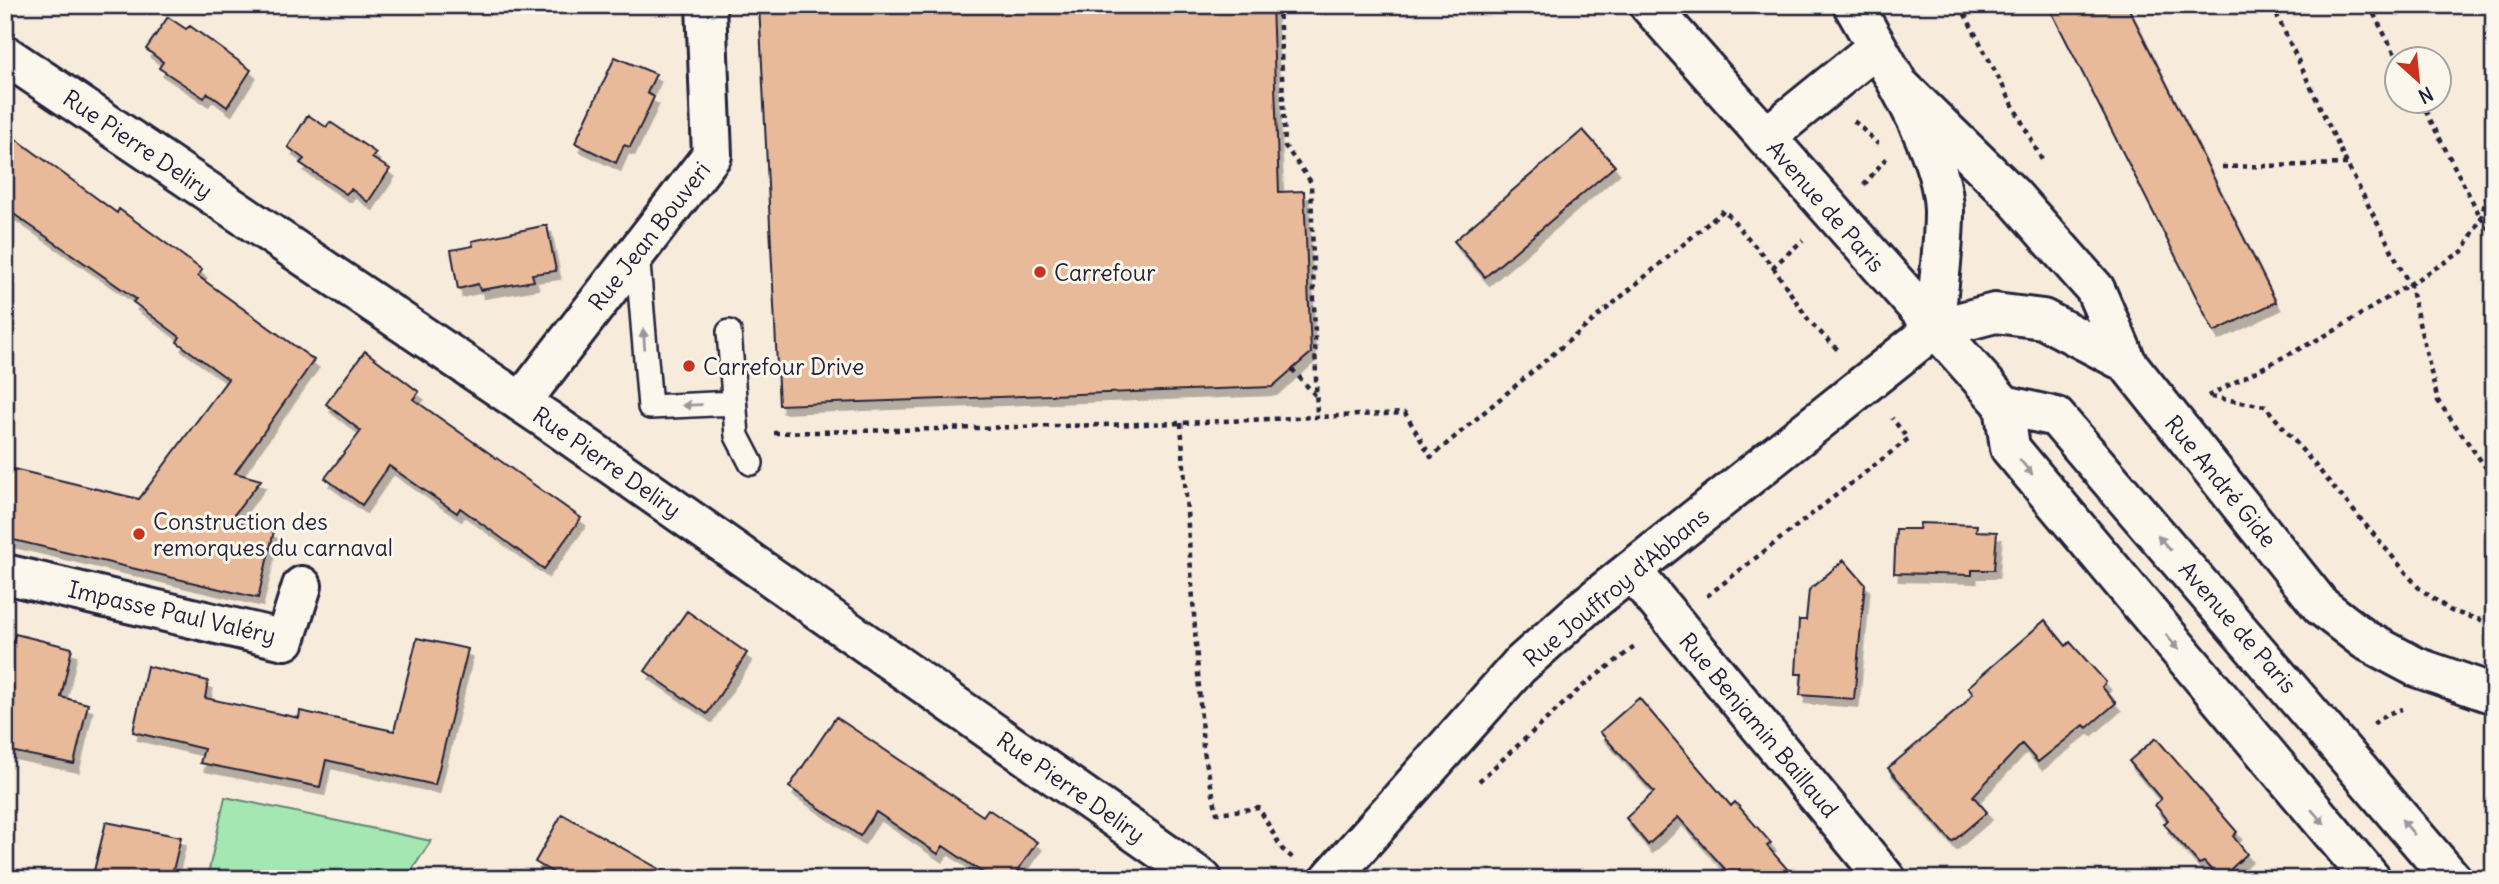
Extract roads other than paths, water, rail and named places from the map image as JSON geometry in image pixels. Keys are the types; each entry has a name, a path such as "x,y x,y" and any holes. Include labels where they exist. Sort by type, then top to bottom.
{"street":[{"name":"Rue Jean Bouveri","path":"521,402 712,155 706,5"},
{"name":"Avenue de Paris","path":"1649,5 2004,405 2056,417 2452,879"},
{"path":"1853,5 1900,86 1935,167 1944,209 1934,329"},
{"path":"1766,137 1877,47"},
{"name":"Rue Pierre Deliry","path":"5,55 521,402 1202,879"},
{"path":"1900,86 2012,195 2095,289 2127,363"},
{"name":"Rue André Gide","path":"1934,329 1996,313 2043,319 2127,363 2321,606 2365,640 2416,667 2494,694"},
{"name":"Rue Jouffroy d'Abbans","path":"1315,871 1519,666 1632,571 1934,329"},
{"path":"2004,405 2010,448 2371,879"},
{"name":"Rue Benjamin Baillaud","path":"1632,571 1886,879"},
{"name":"Impasse Paul Valéry","path":"5,574 285,640 302,586"}],"lane":[{"path":"637,252 650,407 734,403"},
{"path":"729,332 737,436 751,463"}],"place":[{"name":"Carrefour","path":"1040,272"},
{"name":"Carrefour Drive","path":"689,366"},
{"name":"Construction des remorques du carnaval","path":"139,534"}]}
